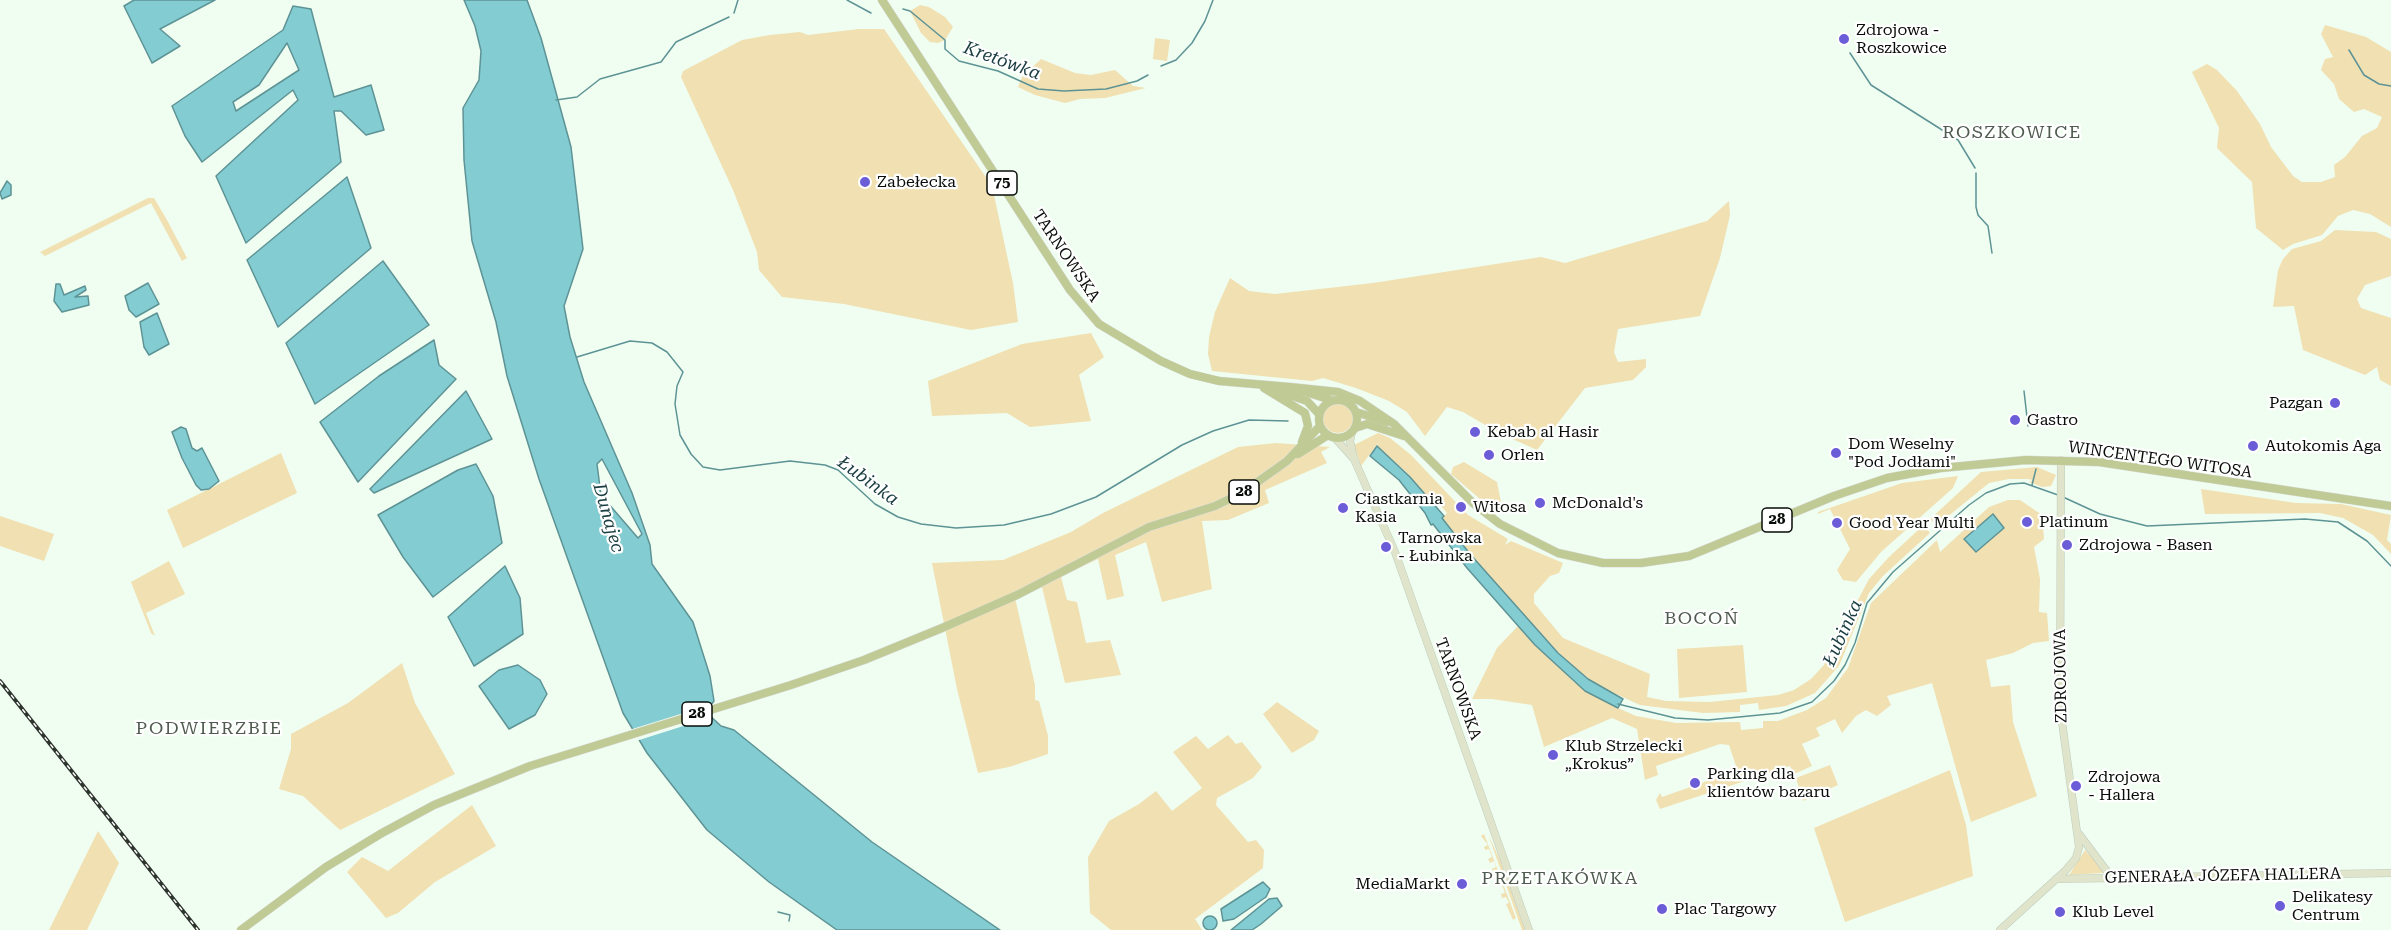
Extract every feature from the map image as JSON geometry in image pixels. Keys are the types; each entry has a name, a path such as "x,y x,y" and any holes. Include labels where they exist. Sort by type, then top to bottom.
{"main road":[{"name":"TARNOWSKA","path":"882,0 1082,306 1109,331 1174,368 1205,378 1290,387 1331,400"},
{"name":"TARNOWSKA","path":"1253,384 1302,398 1319,414"},
{"name":"75","path":"1290,387 1349,396 1394,424"},
{"name":"28","path":"1264,388 1296,405 1306,416 1307,431 1298,450"},
{"name":"28","path":"1331,400 1343,400 1356,412"},
{"path":"1331,400 1319,414 1320,426 1331,436"},
{"path":"1353,430 1356,412"},
{"name":"WINCENTEGO WITOSA","path":"1356,412 1394,424 1473,503 1513,531 1569,556 1624,564 1689,556 1834,496 1896,476 1975,464 2061,460 2109,464 2391,506"},
{"name":"WINCENTEGO WITOSA","path":"1353,430 1367,424 1407,436"},
{"name":"28","path":"241,930 359,847 405,820 473,788 530,766 864,660 1017,595 1149,527 1231,499 1264,479 1287,461 1320,426"},
{"name":"28","path":"1287,461 1331,436 1353,430"}],"street":[{"name":"TARNOWSKA","path":"1353,430 1354,459"},
{"name":"TARNOWSKA","path":"1331,436 1354,459 1395,552 1529,930"},
{"name":"ZDROJOWA","path":"2000,930 2076,858 2079,834 2060,707 2061,460"},
{"path":"2079,834 2112,878"},
{"name":"GENERAŁA JÓZEFA HALLERA","path":"2056,879 2391,873"}],"shaded area":[{"path":"920,5 929,7 945,17 953,27 945,40 938,43 930,42 921,33 910,11"},
{"path":"2325,25 2366,37 2391,52 2391,227 2370,214 2353,210 2338,216 2322,235 2293,244 2283,250 2256,228 2252,182 2217,148 2219,128 2192,72 2207,64 2217,70 2237,91 2260,124 2271,147 2293,176 2302,182 2321,182 2335,177 2334,165 2345,157 2362,136 2377,128 2382,117 2364,109 2354,112 2339,99 2334,84 2321,70 2325,59 2333,57 2321,34"},
{"path":"859,29 884,29 992,186 1013,283 1018,322 971,330 844,304 782,297 759,270 757,252 733,190 681,77 683,71 742,40 800,32 808,35"},
{"path":"1155,38 1170,40 1167,61 1153,59"},
{"path":"1041,59 1075,73 1091,75 1115,70 1133,86 1146,88 1105,98 1080,99 1065,103 1035,95 1018,87 1022,77"},
{"path":"148,198 154,198 167,220 187,258 182,261 151,203 45,256 40,252"},
{"path":"1729,201 1730,215 1720,258 1700,316 1618,329 1614,352 1618,362 1646,359 1646,367 1633,380 1585,388 1537,450 1499,433 1463,412 1447,407 1425,436 1407,412 1389,401 1356,388 1323,378 1312,381 1212,371 1208,354 1209,337 1215,312 1230,278 1249,291 1275,294 1373,283 1541,257 1565,263 1707,221"},
{"path":"2335,230 2376,232 2391,239 2391,276 2365,285 2357,299 2361,308 2391,318 2391,386 2380,380 2377,367 2365,375 2303,350 2294,306 2273,307 2278,270 2283,259 2292,249 2321,241"},
{"path":"1091,333 1104,357 1079,375 1091,421 1030,427 1007,413 932,416 928,381 1022,344"},
{"path":"1338,403 1344,404 1352,412 1352,424 1344,432 1338,433 1332,432 1324,424 1323,418 1324,412 1332,404"},
{"path":"1378,433 1390,438 1411,455 1468,515 1508,539 1505,545 1511,541 1563,563 1559,573 1550,576 1534,594 1534,603 1563,638 1650,674 1647,697 1666,701 1710,702 1778,695 1794,690 1811,679 1824,665 1869,579 1889,557 1981,472 2037,467 2056,475 2051,486 2042,487 2029,482 2033,480 2027,479 2009,479 1989,483 1941,522 1936,518 1925,527 1930,533 1883,576 1869,593 1839,666 1815,693 1786,706 1759,710 1758,703 1740,705 1740,712 1703,713 1640,705 1601,687 1575,669 1523,616 1453,534 1442,518 1447,513 1436,500 1431,503 1406,472 1377,446 1379,442 1361,466 1354,445"},
{"path":"1276,443 1330,447 1321,452 1327,463 1265,490 1269,503 1228,520 1202,521 1212,589 1162,602 1146,542 1115,555 1124,596 1107,600 1098,559 1061,577 1067,600 1077,602 1086,643 1110,640 1121,675 1065,683 1042,587 1015,598 1035,685 1035,700 1039,701 1048,736 1048,754 1009,767 978,773 957,689 932,563 1003,560 1071,532 1103,513 1238,447"},
{"path":"281,453 297,493 183,548 167,510"},
{"path":"1464,462 1497,482 1502,507 1499,510 1495,512 1451,474 1453,467"},
{"path":"1958,476 1953,488 1881,552 1856,582 1843,580 1837,570 1850,549 1830,509 1818,514 1818,512 1902,483"},
{"path":"2201,489 2296,503 2341,504 2391,515 2387,540 2391,544 2391,554 2373,535 2343,518 2320,513 2205,514"},
{"path":"2008,500 2020,500 2042,515 2044,539 2034,547 2040,579 2039,612 2047,613 2049,641 2033,643 2013,653 1986,660 1991,687 2010,685 2013,722 2037,796 1971,822 1932,683 1887,696 1891,705 1877,716 1866,710 1856,716 1842,733 1835,719 1816,728 1820,736 1802,744 1812,766 1794,774 1790,766 1660,809 1656,800 1660,793 1662,797 1730,773 1729,769 1736,766 1729,745 1720,744 1656,766 1658,775 1645,780 1637,729 1612,718 1544,747 1532,705 1492,699 1472,699 1497,648 1518,626 1574,682 1636,716 1676,723 1740,722 1741,730 1763,728 1763,721 1778,721 1807,710 1826,698 1848,668 1871,603 1937,540 1940,552 1989,507"},
{"path":"0,516 54,534 44,561 0,546"},
{"path":"169,561 185,594 146,613 155,636 151,633 131,582"},
{"path":"1743,645 1747,692 1679,698 1677,649"},
{"path":"402,663 415,703 455,774 340,830 303,796 279,789 291,749 291,734 348,703"},
{"path":"1277,702 1319,731 1314,740 1292,753 1263,714"},
{"path":"1228,735 1236,744 1242,742 1262,767 1253,778 1217,798 1216,805 1248,842 1256,840 1264,850 1263,868 1195,919 1202,930 1111,930 1090,913 1088,857 1109,821 1139,804 1156,791 1172,811 1202,788 1173,752 1196,736 1208,749"},
{"path":"1830,765 1838,785 1803,801 1796,778"},
{"path":"1950,770 1966,825 1973,876 1845,922 1814,828"},
{"path":"472,805 496,846 435,882 398,913 386,918 347,872 362,857 388,871"},
{"path":"98,831 119,863 87,930 49,930"},
{"path":"1484,834 1516,918 1513,920 1506,904 1509,903 1506,897 1502,898 1501,894 1505,893 1502,885 1498,886 1497,882 1501,880 1499,874 1494,875 1492,869 1496,867 1494,861 1490,863 1488,859 1492,857 1489,849 1485,850 1484,847 1488,845 1481,836"},
{"path":"1488,834 1500,860 1525,930 1522,930"},
{"path":"2085,850 2103,869 2103,873 2069,875"}],"water":[{"path":"134,0 215,0 160,29 180,46 152,63 124,6"},
{"name":"Dunajec","path":"464,0 527,0 541,38 571,147 583,249 564,306 570,337 584,382 632,493 650,545 652,564 693,622 710,676 714,701 706,712 721,726 734,730 872,842 1000,930 837,930 769,882 707,830 647,753 623,713 539,479 507,376 496,322 472,241 464,160 463,108 479,80 481,51 475,26","holes":["602,459 642,534 638,538 601,495 597,464"]},
{"path":"293,6 311,9 334,97 371,85 384,130 366,135 341,111 334,111 341,162 246,243 216,176 298,100 293,90 202,162 185,136 172,106 283,30","holes":["287,43 299,70 236,111 233,102 259,85"]},
{"path":"347,177 371,248 278,327 247,260"},
{"path":"7,181 11,185 11,195 2,199 0,193"},
{"path":"383,261 429,325 315,404 286,343"},
{"path":"148,283 159,304 136,317 129,310 125,296"},
{"path":"56,284 60,284 64,295 85,286 86,290 75,297 88,296 89,305 62,312 54,301"},
{"path":"157,313 169,344 149,355 144,347 140,322"},
{"path":"434,340 439,365 456,379 358,482 320,422 379,376"},
{"path":"466,391 492,439 374,493 370,489"},
{"path":"181,427 186,429 192,448 197,451 202,448 219,481 209,489 201,490 196,485 182,458 172,432"},
{"path":"1377,446 1410,477 1444,516 1442,518 1470,554 1558,653 1588,679 1623,699 1618,708 1585,691 1535,645 1467,568 1433,524 1431,525 1425,513 1399,480 1370,456"},
{"path":"476,464 493,496 502,543 433,597 403,557 378,515 458,470"},
{"path":"1993,514 2004,528 1976,552 1964,539"},
{"path":"505,566 520,598 523,634 474,666 448,617"},
{"path":"518,665 540,680 547,694 535,715 509,729 479,686 499,670"},
{"path":"1263,882 1270,889 1266,897 1234,919 1223,921 1221,909"},
{"path":"1277,898 1282,906 1261,924 1252,930 1231,930 1269,899"},
{"path":"1210,916 1215,918 1217,923 1215,928 1210,930 1205,928 1203,923 1205,918"}],"pier":[{"path":"716,703 710,711 715,716 636,741 629,730"}],"waterway":[{"name":"Kretówka","path":"734,13 738,0"},
{"name":"Kretówka","path":"847,0 871,13"},
{"name":"Kretówka","path":"1161,66 1176,60 1192,43 1205,21 1213,0"},
{"name":"Kretówka","path":"903,9 910,11 945,40 945,49 959,61 998,71 1038,89 1064,91 1106,89 1137,81 1148,75"},
{"name":"Kretówka","path":"556,100 577,97 600,79 661,62 676,42 729,17"},
{"path":"2349,50 2364,75 2379,84 2391,86"},
{"path":"1850,53 1871,85 1958,140 1975,168"},
{"path":"1976,173 1976,207 1978,215 1988,226 1992,253"},
{"name":"Łubinka","path":"577,357 630,341 652,343 667,352 683,372 677,386 675,404 680,435 691,454 703,467 720,470 790,461 825,465 838,470 875,504 898,517 921,524 956,528 1004,525 1051,514 1096,497 1182,445 1213,431 1249,420 1288,421"},
{"path":"2024,391 2028,426"},
{"path":"2032,485 2036,469"},
{"name":"Łubinka","path":"1618,704 1675,718 1708,720 1780,713 1812,702 1834,681 1845,665 1855,643 1867,603 1893,572 1969,505 1986,493 2010,484 2024,483 2058,495"},
{"name":"Łubinka","path":"2063,497 2100,514 2147,526 2305,519 2338,522 2367,541 2391,566"},
{"path":"778,912 790,915 789,921"}],"railway":[{"path":"0,681 198,930"}],"place":[{"name":"Zdrojowa - Roszkowice","path":"1844,39"},
{"name":"Zabełecka","path":"865,182"},
{"name":"Pazgan","path":"2335,403"},
{"name":"Gastro","path":"2015,420"},
{"name":"Kebab al Hasir","path":"1475,432"},
{"name":"Autokomis Aga","path":"2253,446"},
{"name":"Dom Weselny \"Pod Jodłami\"","path":"1836,453"},
{"name":"Orlen","path":"1489,455"},
{"name":"McDonald's","path":"1540,503"},
{"name":"Witosa","path":"1461,507"},
{"name":"Ciastkarnia Kasia","path":"1343,508"},
{"name":"Platinum","path":"2027,522"},
{"name":"Good Year Multi","path":"1837,523"},
{"name":"Zdrojowa - Basen","path":"2067,545"},
{"name":"Tarnowska - Łubinka","path":"1386,547"},
{"name":"Klub Strzelecki „Krokus”","path":"1553,755"},
{"name":"Parking dla klientów bazaru","path":"1695,783"},
{"name":"Zdrojowa - Hallera","path":"2076,786"},
{"name":"MediaMarkt","path":"1462,884"},
{"name":"Delikatesy Centrum","path":"2280,906"},
{"name":"Plac Targowy","path":"1662,909"},
{"name":"Klub Level","path":"2060,912"}],"district":[{"name":"ROSZKOWICE","path":"2012,133"},
{"name":"BOCOŃ","path":"1702,619"},
{"name":"PODWIERZBIE","path":"209,729"},
{"name":"PRZETAKÓWKA","path":"1560,879"}]}
